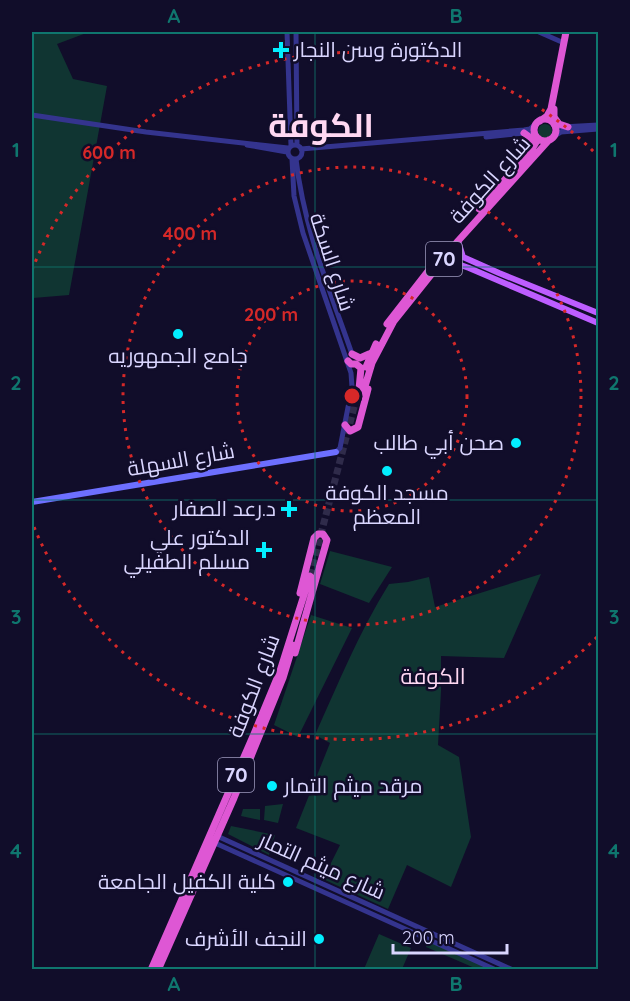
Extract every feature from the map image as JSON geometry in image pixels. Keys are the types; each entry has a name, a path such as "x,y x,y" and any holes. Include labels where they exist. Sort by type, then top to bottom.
{"highway":[{"name":"شارع الكوفة","path":"539,122 551,110 566,32"},
{"name":"شارع الكوفة","path":"554,125 554,112 571,32"},
{"path":"554,112 557,122 561,126 568,127"},
{"path":"537,137 543,140 551,138 554,125 547,120 539,122"},
{"name":"70","path":"537,137 535,129 539,122"},
{"path":"524,134 532,139 532,149"},
{"name":"شارع الكوفة","path":"360,392 371,352 392,315 532,149 537,137"},
{"name":"شارع الكوفة","path":"360,392 381,343 394,321 458,241 551,138"},
{"path":"345,424 350,431 358,427 381,343"},
{"path":"350,357 360,358 371,352"},
{"path":"350,357 361,368 360,392"},
{"path":"318,534 323,534 327,540 309,608 296,650 283,671 282,653 314,538 318,534"},
{"name":"شارع الكوفة","path":"151,969 231,797 283,671 312,576"},
{"name":"شارع الكوفة","path":"158,969 216,839 223,812"}],"main road":[{"path":"458,241 463,257"},
{"path":"458,264 458,257 463,257 598,313"},
{"path":"440,263 458,264 598,323"},
{"path":"566,310 570,306 569,301"},
{"path":"574,314 575,308 579,305"},
{"name":"شارع السهلة","path":"32,502 336,452"}],"street":[{"path":"287,32 295,159"},
{"path":"295,159 296,32"},
{"path":"539,32 564,43"},
{"path":"32,115 294,149 524,134 537,137"},
{"path":"294,149 524,130 530,129 539,122"},
{"path":"554,125 558,127 598,127"},
{"path":"551,138 564,131 598,127"},
{"name":"شارع السكة","path":"295,159 300,195 309,231 350,357 352,387 340,448 336,452"},
{"name":"شارع ميثم التمار","path":"216,839 513,969"},
{"name":"شارع ميثم التمار","path":"216,839 324,892 496,969"},
{"path":"324,892 327,886"}],"green space":[{"path":"32,32 89,32 57,44 73,79 107,86 69,295 33,298 32,289"},
{"path":"542,124 548,124 552,131 548,138 542,138 538,134 538,128"},
{"path":"330,551 392,567 369,603 320,584"},
{"path":"541,574 504,658 441,656 438,745 459,757 471,837 451,887 407,865 388,909 323,879 340,845 296,828 330,743 315,735 358,639 389,584 429,577 435,607"},
{"path":"311,615 352,628 298,737 274,725"},
{"path":"283,804 278,823 264,820 265,806"},
{"path":"243,809 260,809 260,820 241,816"},
{"path":"231,826 275,835 269,855 228,834"},
{"path":"379,934 411,948 402,969 364,969"},
{"path":"428,941 493,969 477,969 426,947"}],"tunnel":[{"path":"310,576 358,392"}],"place":[{"name":"الدكتورة وسن النجار","path":"281,50"},
{"name":"جامع الجمهوريه","path":"178,334"},
{"name":"صحن أبي طالب","path":"516,443"},
{"name":"مسجد الكوفة المعظم","path":"387,471"},
{"name":"د.رعد الصفار","path":"289,509"},
{"name":"الدكتور علي مسلم الطفيلي","path":"264,550"},
{"name":"مرقد ميثم التمار","path":"272,786"},
{"name":"كلية الكفيل الجامعة","path":"288,882"},
{"name":"النجف الأشرف","path":"319,939"}],"district":[{"name":"الكوفة","path":"321,125"},
{"name":"الكوفة","path":"433,676"}]}
